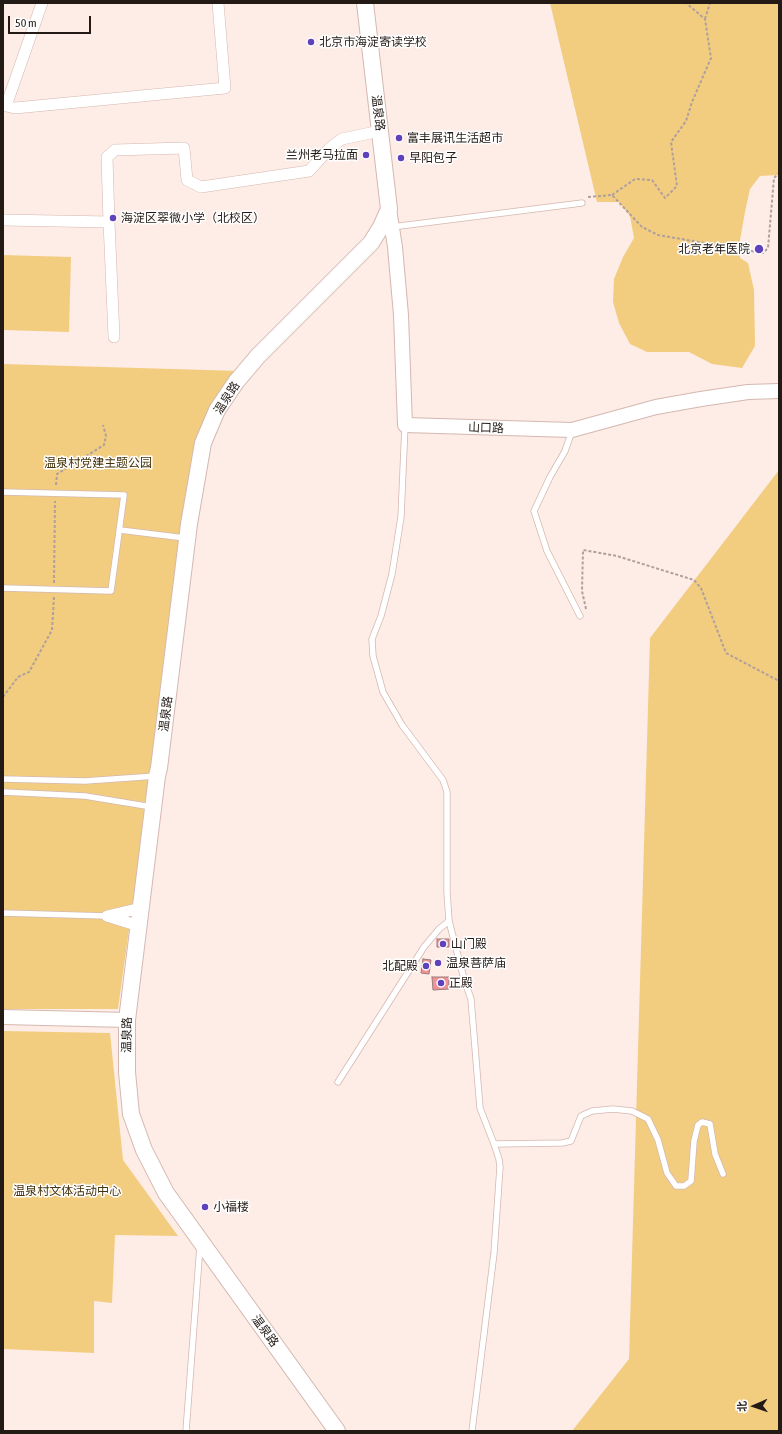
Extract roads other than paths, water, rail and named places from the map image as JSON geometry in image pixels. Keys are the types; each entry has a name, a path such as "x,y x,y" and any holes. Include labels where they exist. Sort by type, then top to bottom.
{"main road":[{"name":"温泉路","path":"337,1431 166,1193 144,1150 131,1114 127,1072 127,1020 156,776 159,768 188,538 203,443 217,410 236,382 258,356 371,243 381,227 389,209 366,3"}],"street":[{"path":"42,3 6,106 14,108 225,88 218,3"},
{"path":"114,337 107,157 115,150 184,148 187,180 201,187 309,171 331,147 342,139 380,131"},
{"path":"389,209 401,315 403,404 405,425"},
{"path":"3,220 109,222"},
{"name":"山口路","path":"405,425 572,430 656,407 694,400 748,392 779,392"},
{"path":"107,916 141,908"},
{"path":"107,916 139,926"},
{"path":"3,1017 127,1020"}],"lane":[{"path":"392,227 582,203"},
{"path":"405,425 400,524 392,574 381,616 372,639 373,656 383,692 402,725 443,780 447,792 447,892 449,921 464,979 471,999 480,1108 499,1159 500,1167 494,1253 472,1431"},
{"path":"572,430 565,451 550,477 534,511 547,551 580,616"},
{"path":"3,492 124,495 111,591 3,588"},
{"path":"120,530 188,538"},
{"path":"3,779 85,781 156,776"},
{"path":"3,792 85,796 153,807"},
{"path":"3,913 107,916"},
{"path":"338,1082 424,947 438,929 449,921"},
{"path":"494,1144 562,1143 571,1141 581,1116 592,1111 613,1109 632,1111 648,1119 653,1127 667,1173 676,1186 684,1186 691,1180 694,1141 698,1125 702,1122 710,1124 713,1133 715,1154 723,1174"},
{"path":"186,1431 193,1360 200,1241"}],"place":[{"name":"北京市海淀寄读学校","path":"311,42"},
{"name":"富丰展讯生活超市","path":"399,138"},
{"name":"兰州老马拉面","path":"366,155"},
{"name":"早阳包子","path":"401,158"},
{"name":"海淀区翠微小学（北校区）","path":"113,218"},
{"name":"北京老年医院","path":"759,249"},
{"name":"山门殿","path":"443,944"},
{"name":"温泉菩萨庙","path":"438,963"},
{"name":"北配殿","path":"426,966"},
{"name":"正殿","path":"441,983"},
{"name":"小福楼","path":"205,1207"}],"park label":[{"name":"温泉村党建主题公园","path":"98,463"},
{"name":"温泉村文体活动中心","path":"67,1191"}]}
